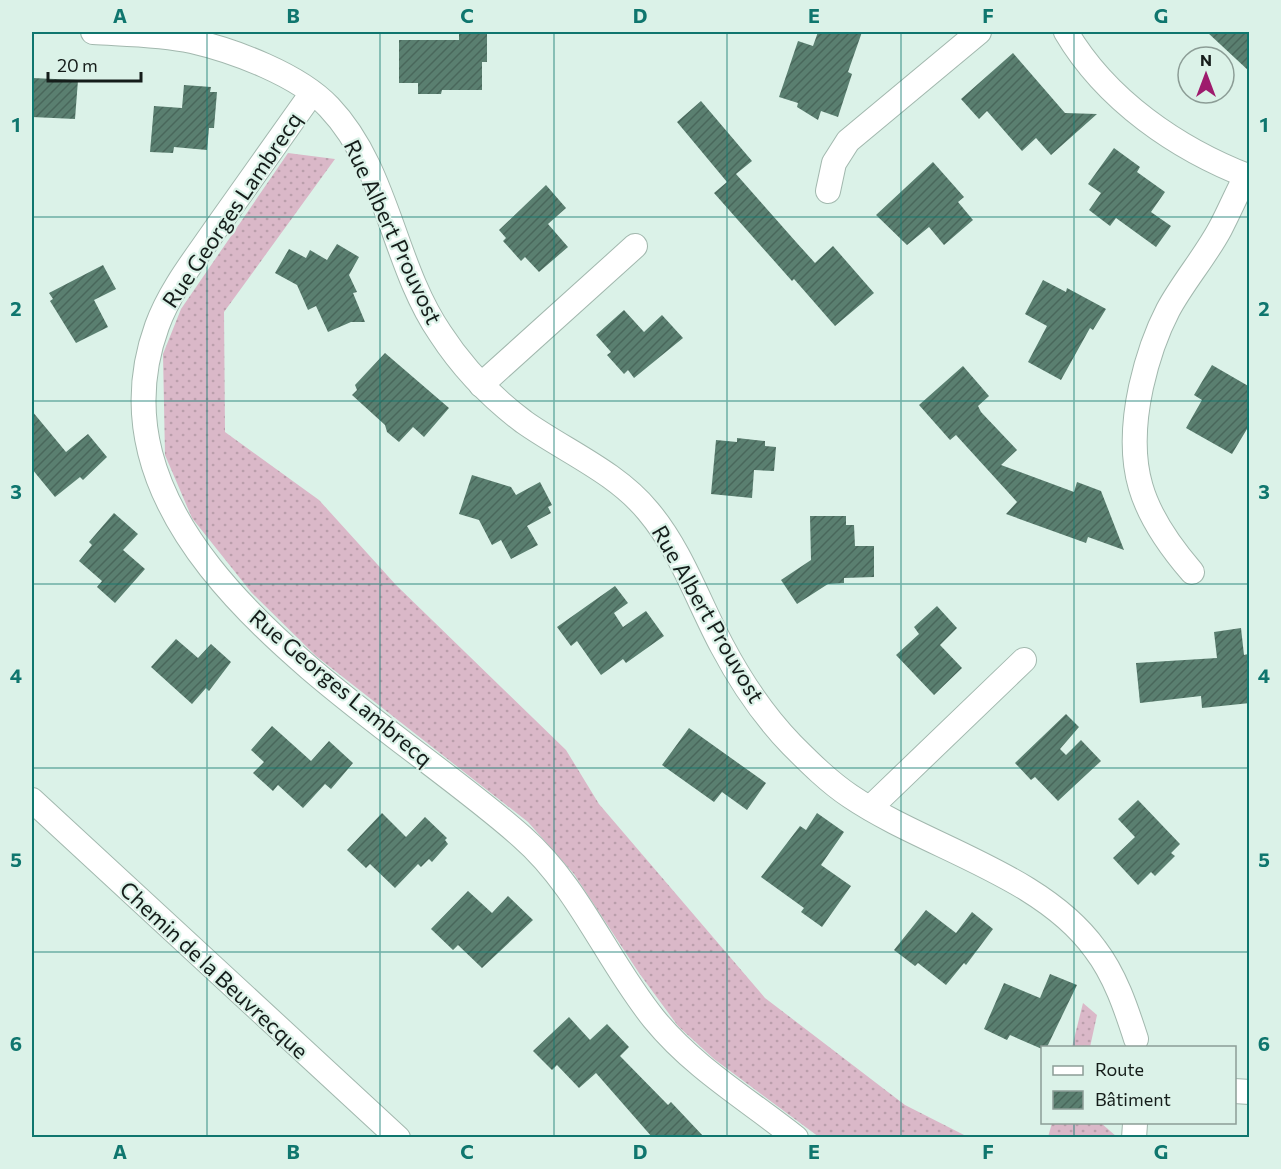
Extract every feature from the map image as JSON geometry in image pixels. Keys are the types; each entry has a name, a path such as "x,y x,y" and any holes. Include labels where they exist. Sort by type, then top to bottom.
{"street":[{"name":"Rue Albert Prouvost","path":"93,32 194,41 259,64 312,93 329,107 357,148 384,204 424,308 441,336 482,385 524,421 615,481 648,511 662,531 722,646 757,704 808,760 849,796 1019,885 1068,919 1096,949 1108,969 1138,1045"},
{"path":"828,191 834,163 848,141 979,32"},
{"path":"1066,32 1104,80 1148,122 1197,152 1248,176 1219,231 1160,326 1147,361 1135,418 1133,454 1138,482 1155,523 1192,572"},
{"name":"Rue Georges Lambrecq","path":"312,93 176,285 157,326 147,366 144,412 151,457 166,496 203,558 254,619 314,672 531,845 558,875 638,997 662,1028 703,1069 796,1137"},
{"path":"482,385 635,246"},
{"path":"870,808 1024,660"},
{"name":"Chemin de la Beuvrecque","path":"32,800 398,1137"}],"shaded area":[{"path":"288,153 335,159 224,312 225,432 319,500 396,585 566,750 599,804 765,998 905,1105 968,1137 819,1137 714,1059 678,1026 639,973 574,874 528,822 316,656 251,592 192,518 165,455 163,354 181,309"},
{"path":"1083,1003 1097,1015 1090,1046 1072,1046"},
{"path":"1052,1124 1102,1124 1117,1137 1048,1137"}],"building":[{"path":"459,32 487,32 487,62 482,62 482,90 442,90 441,94 418,94 418,83 399,83 399,40 459,40"},
{"path":"818,32 862,32 848,72 852,74 838,117 821,111 818,120 797,107 798,103 779,97 798,41 813,46"},
{"path":"1207,32 1250,32 1250,72 1236,59 1236,45 1221,45"},
{"path":"1013,53 1065,113 1097,114 1051,155 1036,138 1022,151 987,111 979,119 961,99"},
{"path":"32,78 78,80 75,119 32,117"},
{"path":"184,85 211,87 210,92 217,92 214,128 209,128 207,150 174,147 173,153 150,152 154,106 182,108"},
{"path":"701,101 752,161 736,174 796,242 815,263 833,246 874,293 835,326 714,193 727,182 677,122"},
{"path":"1114,148 1140,167 1137,172 1165,192 1151,212 1171,226 1156,247 1116,218 1110,226 1089,210 1101,193 1088,184"},
{"path":"933,162 964,197 958,202 973,220 944,245 929,227 907,245 876,215"},
{"path":"546,185 566,208 548,224 568,247 539,272 525,257 521,261 503,241 506,238 499,230"},
{"path":"337,244 359,257 349,275 357,292 353,293 365,322 351,322 328,332 316,306 308,310 297,285 275,273 289,249 306,258 310,250 327,260"},
{"path":"103,265 116,289 94,300 108,327 76,343 50,301 53,299 49,293"},
{"path":"1043,280 1066,292 1067,288 1106,309 1093,330 1090,328 1061,380 1028,362 1047,326 1025,314"},
{"path":"624,310 644,332 662,315 683,338 634,378 628,370 624,374 607,355 611,352 596,335"},
{"path":"385,353 449,408 424,437 413,427 399,442 387,432 385,425 352,395 357,390 355,385"},
{"path":"1212,365 1250,387 1250,424 1232,454 1186,428 1202,400 1194,395"},
{"path":"963,366 989,396 978,406 981,412 1017,450 1001,465 1074,492 1077,482 1101,491 1124,550 1088,537 1086,543 1006,514 1017,502 956,435 950,440 919,405"},
{"path":"32,411 66,452 88,434 107,457 83,480 80,477 55,497 32,469"},
{"path":"737,438 765,441 765,446 776,447 774,471 754,470 752,498 711,494 716,440 737,442"},
{"path":"472,475 511,487 516,495 540,482 552,505 548,507 551,513 527,526 538,545 511,559 501,540 492,545 479,520 459,514"},
{"path":"114,513 138,534 123,550 145,569 115,603 97,587 102,581 79,561 92,545 89,542"},
{"path":"810,516 846,516 846,525 854,525 855,546 874,546 874,577 844,578 844,583 828,584 797,604 781,580 811,560"},
{"path":"615,586 628,603 614,613 623,627 646,611 664,636 626,663 623,659 601,675 577,641 571,646 557,627"},
{"path":"937,606 957,628 940,645 962,668 934,695 896,655 919,634 914,627"},
{"path":"1241,628 1244,655 1248,654 1250,703 1202,708 1201,696 1140,703 1136,663 1217,658 1214,632"},
{"path":"176,639 198,658 211,644 231,662 209,691 206,688 192,704 151,667"},
{"path":"1066,714 1079,727 1060,749 1066,755 1081,740 1101,761 1058,801 1035,777 1031,780 1015,763"},
{"path":"272,726 311,761 329,741 353,763 331,789 325,784 303,808 278,785 273,791 253,773 264,762 251,750"},
{"path":"689,728 766,783 747,810 722,792 714,802 662,765"},
{"path":"1138,800 1180,844 1171,853 1175,856 1155,876 1151,872 1138,885 1113,858 1135,837 1118,819"},
{"path":"382,813 406,837 425,817 447,838 445,840 448,844 432,862 429,859 421,867 418,864 395,888 370,864 366,868 347,850"},
{"path":"817,813 844,832 821,865 851,886 822,927 801,912 804,908 761,877 800,826 806,830"},
{"path":"468,891 492,913 508,896 533,920 482,968 458,945 453,950 431,929"},
{"path":"926,910 956,933 972,912 993,929 966,965 964,963 946,985 918,963 915,966 894,950"},
{"path":"1050,974 1077,985 1047,1046 1041,1046 1041,1049 1010,1035 1007,1040 984,1029 1004,983 1040,998"},
{"path":"569,1017 590,1040 607,1024 629,1047 620,1056 668,1105 671,1102 704,1137 652,1137 596,1073 579,1088 557,1065 552,1070 533,1051"}]}
